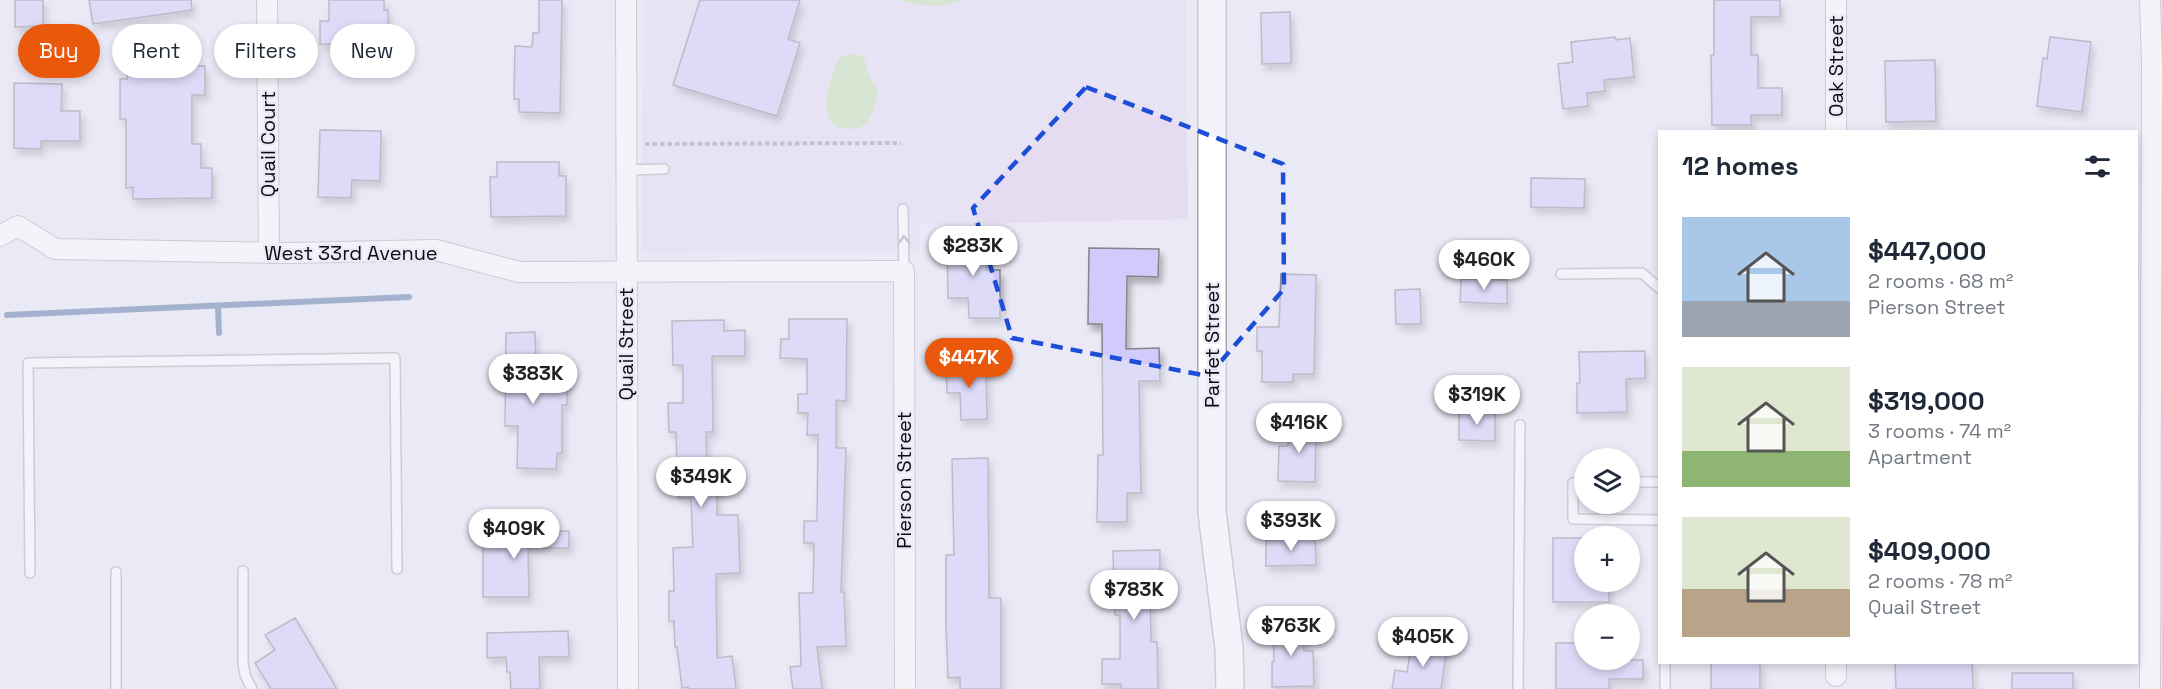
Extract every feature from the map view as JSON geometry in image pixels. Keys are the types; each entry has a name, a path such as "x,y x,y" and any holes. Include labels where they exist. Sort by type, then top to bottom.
{"street":[{"name":"Quail Court","path":"267,0 269,253"},
{"name":"Quail Street","path":"626,0 627,689"},
{"name":"Parfet Street","path":"1212,0 1212,512 1229,648 1230,689"},
{"name":"Oak Street","path":"1836,0 1836,130"},
{"path":"2150,0 2157,67 2143,547 2150,689"},
{"name":"West 33rd Avenue","path":"0,237 18,226 55,249 269,253 436,250 519,272 904,271"},
{"name":"Pierson Street","path":"904,271 905,689"}],"lane":[{"path":"626,170 664,169"},
{"path":"903,210 904,271"},
{"path":"1561,274 1642,273 1658,287"},
{"path":"30,573 28,363 395,358 397,569"},
{"path":"1518,689 1520,424"},
{"path":"1640,482 1658,482"},
{"path":"1574,483 1573,519 1658,520"},
{"path":"243,571 243,662 245,675 252,689"},
{"path":"116,572 116,689"},
{"path":"1665,664 1665,689"}],"path":[{"path":"626,145 901,143"}],"highlighted area":[{"path":"1086,87 1283,164 1284,289 1208,376 1012,338 973,208"}],"shaded area":[{"path":"644,0 1186,0 1188,219 920,225 919,250 641,254"}],"green space":[{"path":"897,0 963,0 946,5 930,6"},
{"path":"857,54 866,62 869,75 878,91 876,99 871,115 864,125 852,129 838,127 831,121 827,112 832,76 841,56"}],"building":[{"path":"15,0 43,0 43,24 18,24 18,27 15,27"},
{"path":"89,0 191,0 192,10 93,24"},
{"path":"329,0 384,0 384,10 388,10 388,24 330,24 330,44 320,44 320,21 329,21"},
{"path":"539,0 562,0 560,113 519,112 519,99 514,99 515,46 532,47 533,33 539,33"},
{"path":"700,0 800,0 788,39 800,43 777,116 673,85"},
{"path":"1714,0 1780,0 1780,17 1751,17 1751,55 1758,55 1758,88 1782,88 1782,115 1751,115 1751,125 1712,125 1711,55 1714,55"},
{"path":"1290,12 1291,63 1262,64 1261,13"},
{"path":"1615,37 1616,40 1630,38 1634,77 1604,80 1605,91 1587,93 1588,106 1563,109 1558,64 1573,62 1571,42"},
{"path":"2050,37 2091,42 2082,112 2037,106 2043,58 2047,59"},
{"path":"1935,60 1936,121 1886,122 1885,61"},
{"path":"202,66 205,66 205,95 192,95 192,144 201,144 201,168 212,168 212,198 133,199 133,187 126,188 126,119 120,119 120,79 202,78"},
{"path":"14,83 62,84 61,111 80,111 80,141 41,141 41,149 14,148"},
{"path":"320,130 381,131 380,181 352,180 351,198 318,197"},
{"path":"497,162 559,162 559,176 566,176 566,216 491,217 490,177 497,177"},
{"path":"1531,178 1585,179 1584,208 1531,207"},
{"path":"985,236 986,270 1000,270 1000,318 969,318 968,298 948,298 947,237"},
{"path":"1089,248 1159,249 1158,277 1127,276 1126,349 1159,348 1160,381 1139,381 1141,493 1127,493 1127,522 1097,522 1098,455 1103,455 1102,324 1088,324"},
{"path":"1281,274 1316,275 1314,374 1293,374 1293,382 1262,382 1262,351 1257,351 1257,327 1279,327"},
{"path":"1461,279 1507,280 1507,304 1460,302"},
{"path":"1420,289 1421,324 1396,324 1395,290"},
{"path":"789,319 847,319 846,401 836,400 836,448 846,448 841,592 844,592 846,646 817,647 822,689 793,689 790,667 801,666 799,593 813,593 814,543 804,543 804,521 817,521 818,435 807,435 808,413 798,413 798,394 807,394 807,359 780,358 781,339 789,339"},
{"path":"724,320 724,331 745,330 745,356 712,356 713,432 706,432 707,481 717,481 717,515 738,515 740,573 716,574 717,658 732,656 736,689 689,689 688,687 682,688 677,647 675,647 674,621 669,621 669,591 674,591 673,548 693,547 691,498 678,498 676,432 669,432 668,403 683,403 683,365 673,365 672,321"},
{"path":"535,332 536,377 567,377 567,405 562,405 562,453 557,453 556,469 517,468 518,426 505,426 506,333"},
{"path":"1645,351 1645,378 1626,379 1627,412 1577,413 1577,383 1580,383 1579,352"},
{"path":"986,364 987,419 961,420 960,393 947,393 946,365"},
{"path":"1459,412 1495,413 1495,441 1459,440"},
{"path":"1289,421 1316,422 1315,482 1278,481 1279,446 1288,446"},
{"path":"988,458 989,598 1001,598 1001,689 960,689 960,677 948,678 946,625 946,555 954,555 952,459"},
{"path":"569,531 569,548 528,548 529,597 483,597 483,532"},
{"path":"1315,538 1316,565 1266,566 1266,540"},
{"path":"1553,538 1574,538 1574,592 1609,592 1609,602 1553,602"},
{"path":"1160,550 1160,581 1150,581 1151,642 1157,642 1158,689 1121,689 1121,684 1102,684 1102,659 1120,659 1120,615 1115,615 1113,551"},
{"path":"295,618 337,689 271,689 255,663 275,650 265,635"},
{"path":"1303,621 1304,651 1313,651 1314,686 1272,687 1273,622"},
{"path":"568,631 569,657 539,657 540,689 511,689 506,657 487,658 487,633"},
{"path":"1412,641 1447,646 1441,689 1392,689 1395,670 1407,672"},
{"path":"1556,643 1574,643 1574,670 1640,670 1640,660 1643,660 1643,679 1609,679 1609,689 1556,689"},
{"path":"1711,664 1760,664 1760,689 1711,689"},
{"path":"1895,664 1972,664 1973,689 1896,689"},
{"path":"2012,673 2073,673 2073,689 2012,689"}],"waterway":[{"path":"7,315 409,297"},
{"path":"218,306 219,333"}]}
